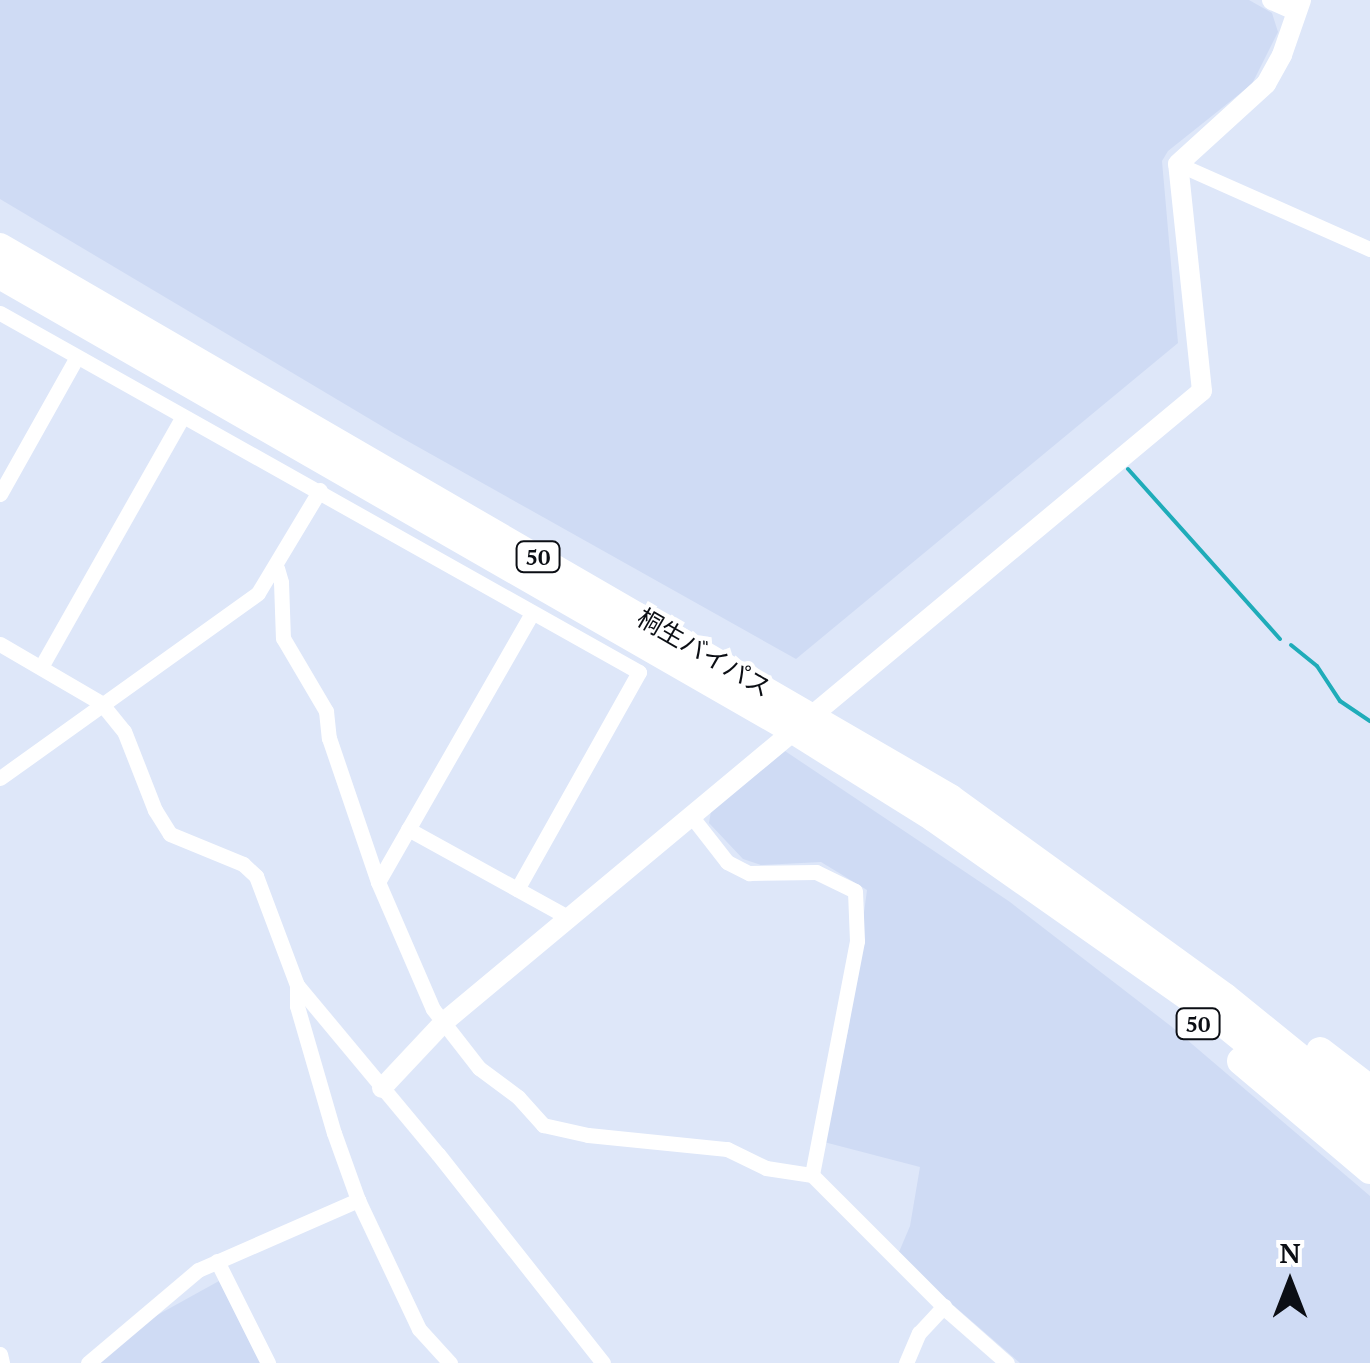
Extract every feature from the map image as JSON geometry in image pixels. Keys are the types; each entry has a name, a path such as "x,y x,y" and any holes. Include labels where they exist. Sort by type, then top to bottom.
{"highway":[{"name":"桐生バイパス","path":"0,247 804,723 1211,1013 1370,1142"},
{"name":"桐生バイパス","path":"0,275 804,723 950,798 1225,997 1370,1116"},
{"name":"50","path":"1026,880 1090,938 1370,1170"},
{"name":"50","path":"1066,880 1132,912 1370,1090"}],"street":[{"path":"1178,164 1266,84 1299,6 1272,0"},
{"path":"1178,164 1370,249"},
{"path":"382,1088 444,1022 1202,391 1178,164"},
{"path":"0,313 639,672 517,889"},
{"path":"0,494 78,357"},
{"path":"41,667 182,418"},
{"path":"0,778 258,593 320,490"},
{"path":"276,568 282,582 283,638 326,711 329,738 378,882 433,1009 479,1068 518,1096 543,1124 588,1135 727,1150 766,1168 812,1176 1007,1363"},
{"path":"378,882 532,613"},
{"path":"0,644 102,703 124,730 155,810 170,834 243,864 256,876 297,985 602,1363"},
{"path":"692,816 728,862 748,874 816,872 855,890 857,941 812,1176"},
{"path":"408,830 570,918"},
{"path":"297,985 297,1006 307,1042 358,1200 420,1330 450,1363"},
{"path":"88,1363 198,1270 358,1200"},
{"path":"217,1261 268,1363"},
{"path":"906,1363 919,1333 944,1306"},
{"path":"0,1354 2,1363"}],"shaded area":[{"path":"0,0 1249,0 1272,13 1278,32 1252,84 1168,151 1162,161 1178,343 796,659 395,434 0,199"},
{"path":"785,751 1010,902 1172,1027 1370,1196 1370,1363 1020,1363 930,1285 899,1252 910,1226 920,1167 824,1142 849,1026 867,890 821,862 761,865 743,859 709,823 711,811"},
{"path":"219,1281 260,1363 98,1363 152,1318"}],"waterway":[{"path":"1128,469 1280,639"},
{"path":"1291,645 1317,666 1340,701 1370,721"}]}
